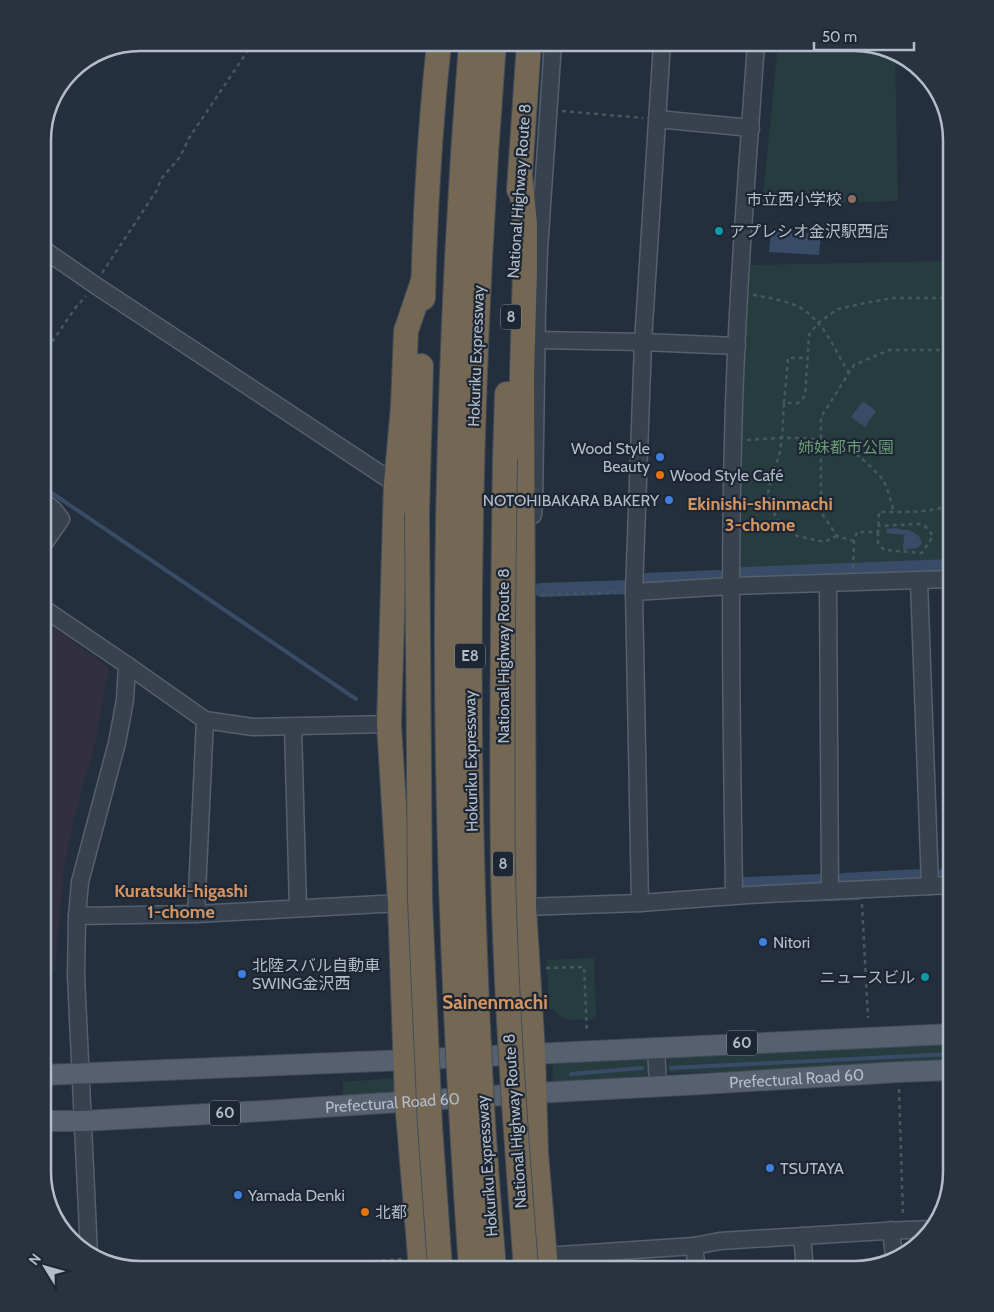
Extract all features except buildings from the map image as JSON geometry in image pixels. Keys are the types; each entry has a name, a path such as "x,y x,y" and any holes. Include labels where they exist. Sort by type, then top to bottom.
{"highway":[{"path":"438,51 427,197 423,281 417,513 420,900 430,1125 439,1261"},
{"name":"Hokuriku Expressway","path":"470,51 455,290 447,617 449,796 454,956 461,1124 470,1261"},
{"name":"Hokuriku Expressway","path":"493,51 478,294 472,460 470,625 471,791 475,947 483,1123 493,1261"},
{"name":"National Highway Route 8","path":"525,1261 511,1067 503,871 502,621 508,349 529,51"},
{"name":"8","path":"520,175 525,224 526,271 522,374 530,591 524,907 533,1053"},
{"path":"414,1261 400,903 389,724 396,484 403,406 406,331 423,281"},
{"path":"533,1053 536,1153 546,1261"}],"main road":[{"name":"60","path":"51,1075 943,1034"},
{"name":"Prefectural Road 60","path":"51,1122 263,1111 535,1093 943,1070"}],"street":[{"path":"542,51 543,67 551,69"},
{"path":"530,591 540,250 552,51"},
{"path":"640,903 634,592 643,342 661,51"},
{"path":"734,895 731,586 733,440 739,292 755,51"},
{"path":"657,119 750,128"},
{"path":"525,224 540,250"},
{"path":"51,255 396,484"},
{"path":"537,340 736,346"},
{"path":"51,507 60,519 51,533"},
{"path":"634,592 731,586 943,579"},
{"path":"919,580 930,886"},
{"path":"828,583 830,891"},
{"path":"51,613 205,720 254,728 389,724"},
{"path":"90,1245 76,975 77,916 80,882 118,743 125,700 127,665"},
{"path":"196,914 205,720"},
{"path":"293,727 298,908"},
{"path":"524,907 640,903 734,895 943,885"},
{"path":"77,916 196,914 400,903"},
{"path":"656,1047 658,1086"},
{"path":"563,1261 694,1246 720,1241 922,1229"},
{"path":"895,1251 897,1230"},
{"path":"802,1236 804,1261"},
{"path":"694,1246 696,1261"}],"path":[{"path":"51,343 76,307 95,285 157,190 161,179 180,157 189,138 247,51"},
{"path":"555,111 657,119"},
{"path":"739,292 780,300 804,309 823,328 849,373"},
{"path":"784,403 798,404 805,396 809,334 818,323 838,309 893,298 943,298"},
{"path":"837,536 822,512 821,417 854,365 889,350 943,350"},
{"path":"807,358 788,358 782,438 779,457 772,473 768,493 776,519 797,536 824,542 837,536 854,541"},
{"path":"733,440 782,438 821,440 843,447 864,459 884,480 894,512"},
{"path":"878,526 919,524 926,527 933,536 922,554 884,550 878,544 878,526 879,512 943,508"},
{"path":"853,568 854,541 858,532 878,532"},
{"path":"530,591 634,592"},
{"path":"861,890 868,1018"},
{"path":"542,968 584,967 587,1033"},
{"path":"897,1230 899,1072"}],"shaded area":[{"path":"51,625 109,668 95,743 72,826 64,868 55,972 51,972"}],"green space":[{"path":"777,51 859,51 882,56 895,62 898,201 762,205"},
{"name":"姉妹都市公園","path":"943,261 943,563 737,571 748,265"},
{"path":"594,958 596,1019 565,1020 549,1007 547,960"},
{"path":"943,1045 943,1065 746,1075 725,1072 671,1073 667,1071 668,1059 671,1057"},
{"path":"650,1059 653,1075 552,1082 553,1064"},
{"path":"394,1078 394,1092 343,1096 343,1082"}],"water":[{"path":"771,232 821,234 819,255 769,252"},
{"path":"863,401 876,411 865,427 851,417"},
{"path":"887,529 909,530 919,536 922,544 917,548 903,550 904,535 886,533"}],"waterway":[{"path":"51,492 356,699"},
{"path":"744,574 943,566"},
{"path":"646,580 718,577"},
{"path":"541,590 630,587"},
{"path":"843,880 921,876"},
{"path":"745,884 820,881"},
{"path":"803,900 859,898"},
{"path":"671,1068 943,1054"},
{"path":"571,1074 642,1068"}],"place":[{"name":"市立西小学校","path":"852,199"},
{"name":"アプレシオ金沢駅西店","path":"719,231"},
{"name":"Wood Style Beauty","path":"660,457"},
{"name":"Wood Style Café","path":"660,475"},
{"name":"NOTOHIBAKARA BAKERY","path":"669,500"},
{"name":"Nitori","path":"763,942"},
{"name":"北陸スバル自動車 SWING金沢西","path":"242,974"},
{"name":"ニュースビル","path":"925,977"},
{"name":"TSUTAYA","path":"770,1168"},
{"name":"Yamada Denki","path":"238,1195"},
{"name":"北都","path":"365,1212"}],"district":[{"name":"Ekinishi-shinmachi 3-chome","path":"760,514"},
{"name":"Kuratsuki-higashi 1-chome","path":"181,901"},
{"name":"Sainenmachi","path":"495,1002"}]}
